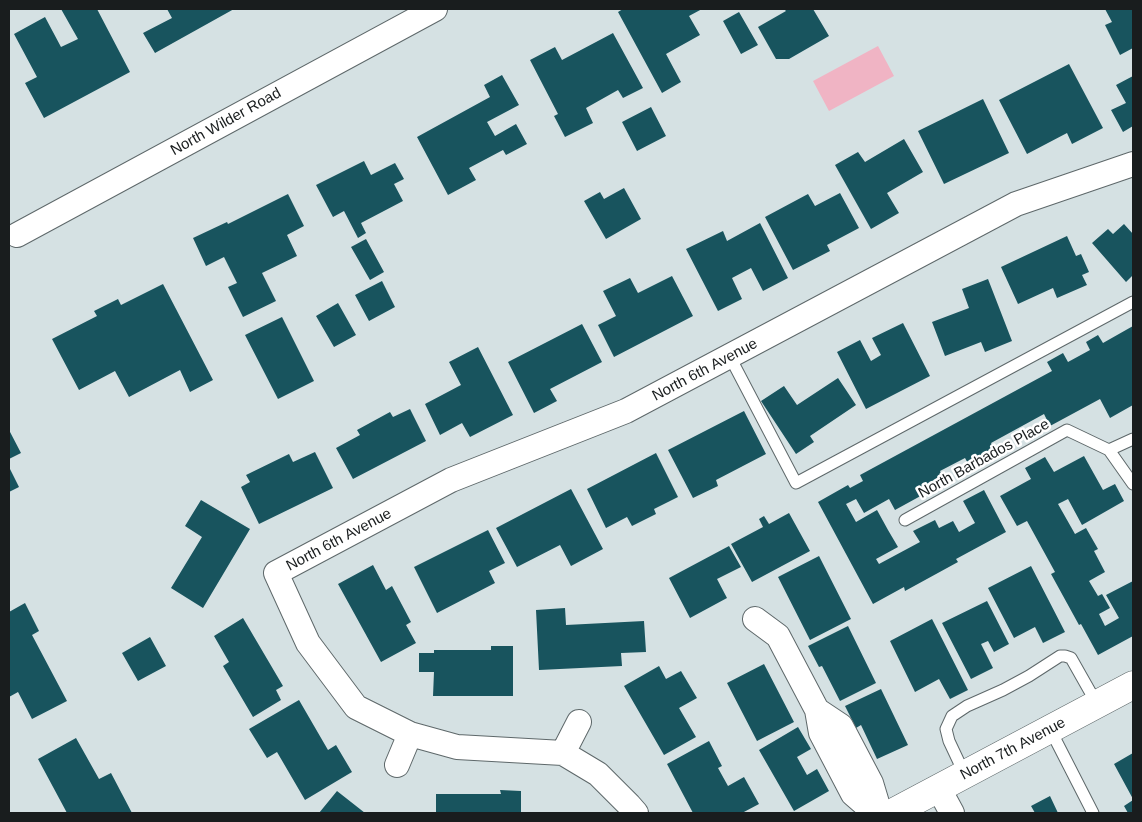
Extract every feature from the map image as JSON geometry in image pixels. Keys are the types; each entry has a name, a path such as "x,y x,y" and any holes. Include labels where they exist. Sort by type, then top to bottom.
{"main road":[{"name":"North 7th Avenue","path":"892,813 1133,685"}],"street":[{"name":"North Wilder Road","path":"17,235 435,9"},
{"name":"North 6th Avenue","path":"410,734 356,707 308,643 276,573 451,480 626,412 1016,204 1133,164"},
{"path":"756,619 778,636 817,710 821,733 853,794 875,813"},
{"path":"817,710 841,726 872,783 880,813"},
{"path":"563,753 579,722"},
{"path":"397,765 410,734 457,747 563,753 598,774 636,813"},
{"path":"940,789 952,813"}],"lane":[{"path":"730,358 796,482 1133,302"},
{"name":"North Barbados Place","path":"905,520 1067,430 1109,450"},
{"path":"1133,439 1109,450 1133,484"},
{"path":"965,775 949,741 946,729 952,716 967,706 1029,676 1060,656 1071,658 1097,704"},
{"path":"1050,729 1093,813"}],"shaded area":[{"path":"878,46 894,76 829,111 813,81"}],"building":[{"path":"61,9 97,9 130,72 44,118 25,83 37,77 14,34 45,17 61,47 78,39"},
{"path":"167,9 234,9 155,53 143,33 172,18"},
{"path":"623,9 702,9 689,16 700,35 666,54 681,82 662,93 618,12"},
{"path":"784,9 813,9 829,36 789,59 776,59 758,27 786,11"},
{"path":"1105,9 1133,9 1133,48 1120,55 1105,25 1112,22"},
{"path":"739,12 758,45 741,54 723,21"},
{"path":"613,33 643,88 623,98 618,90 586,108 593,123 565,137 554,116 558,114 530,60 555,47 562,60"},
{"path":"1069,64 1103,128 1072,144 1067,133 1027,154 999,100"},
{"path":"502,75 519,105 487,122 495,136 516,124 527,144 506,155 503,150 469,168 476,180 448,195 417,137 490,97 484,85"},
{"path":"1133,76 1133,126 1123,132 1111,110 1126,103 1116,85"},
{"path":"983,99 1009,153 944,184 918,131"},
{"path":"651,107 666,136 637,151 622,122"},
{"path":"904,139 923,172 887,193 899,213 871,229 835,165 858,152 865,162"},
{"path":"364,161 371,175 395,163 404,179 394,184 403,201 361,223 366,233 358,238 344,211 333,217 316,185"},
{"path":"624,188 641,219 606,239 584,201 600,192 604,199"},
{"path":"840,193 859,228 827,245 830,251 793,270 765,217 808,194 815,206"},
{"path":"288,194 304,226 287,235 297,256 262,273 276,301 243,317 228,287 237,283 224,257 206,266 193,238 227,222 228,224"},
{"path":"760,223 788,278 763,291 751,268 732,278 742,299 718,311 686,249 723,231 727,241"},
{"path":"1124,224 1133,234 1133,275 1126,282 1092,243 1108,229 1113,234"},
{"path":"1067,236 1076,256 1081,254 1089,272 1082,275 1087,285 1057,298 1053,288 1018,304 1001,267"},
{"path":"366,239 384,272 370,280 351,247"},
{"path":"672,276 693,316 614,357 598,325 616,316 603,291 630,278 638,293"},
{"path":"988,279 1012,341 985,352 981,342 945,356 932,322 969,308 962,289"},
{"path":"382,281 395,307 369,321 355,295"},
{"path":"163,284 213,380 190,392 180,370 129,397 115,371 79,390 52,339 97,316 94,311 118,299 121,305"},
{"path":"338,303 356,335 334,347 316,316"},
{"path":"282,317 314,381 278,399 245,335"},
{"path":"903,323 930,376 866,409 837,352 860,340 871,361 881,355 872,338"},
{"path":"582,324 602,362 550,389 557,401 534,413 508,362"},
{"path":"1133,326 1133,405 1110,418 1100,399 1050,426 1044,414 991,443 997,455 971,469 965,458 940,471 946,482 895,510 889,499 864,513 856,499 846,504 856,522 877,510 898,547 876,559 879,564 920,542 913,531 935,520 939,528 953,521 959,532 975,523 963,501 984,490 1006,532 956,559 958,562 905,591 904,587 873,604 818,502 848,485 850,488 863,481 860,475 1052,371 1047,362 1063,353 1068,362 1090,350 1086,342 1098,335 1103,343"},
{"path":"478,347 513,415 470,437 462,423 440,435 425,404 461,385 449,362"},
{"path":"838,378 856,405 810,436 814,442 796,454 761,401 784,386 797,405"},
{"path":"410,409 426,441 353,479 336,448 360,435 357,430 390,412 393,417"},
{"path":"744,411 766,454 716,480 718,486 693,498 668,450"},
{"path":"9,430 21,453 9,459"},
{"path":"315,452 333,488 259,524 241,487 250,482 246,475 289,454 293,462"},
{"path":"656,453 678,497 654,509 656,514 632,526 627,517 606,528 587,489"},
{"path":"1084,456 1103,490 1115,484 1124,501 1082,525 1068,499 1058,504 1075,534 1086,528 1098,549 1094,551 1105,572 1089,581 1098,596 1102,594 1110,608 1099,614 1105,626 1119,618 1106,595 1133,581 1133,636 1098,655 1051,574 1055,572 1027,521 1017,526 1000,496 1031,479 1025,468 1045,457 1054,472"},
{"path":"9,467 19,487 9,492"},
{"path":"571,489 603,549 571,566 560,545 517,567 496,528"},
{"path":"201,500 250,529 203,608 171,588 202,537 185,526"},
{"path":"789,513 810,551 752,582 731,544 763,527 759,519 764,516 769,524"},
{"path":"488,530 505,563 489,571 495,583 437,613 414,567"},
{"path":"729,546 741,567 717,579 727,598 690,618 669,578"},
{"path":"819,556 851,619 810,640 778,577"},
{"path":"373,565 386,590 392,586 411,622 406,625 416,643 381,662 338,584"},
{"path":"1031,566 1065,632 1043,643 1035,627 1014,638 988,588"},
{"path":"987,601 1009,644 994,652 988,641 981,644 993,668 971,679 942,623"},
{"path":"25,603 39,631 32,635 67,701 32,719 18,692 9,697 9,612"},
{"path":"565,608 566,625 644,621 646,652 621,653 622,666 539,670 536,610"},
{"path":"243,618 283,686 276,690 281,700 253,717 223,666 229,662 214,636"},
{"path":"932,619 968,690 950,699 939,679 915,692 890,641"},
{"path":"848,626 876,683 840,701 822,666 819,667 808,646"},
{"path":"150,637 166,666 138,681 122,653"},
{"path":"491,646 513,646 513,696 433,696 434,672 419,672 419,653 434,653 434,650 491,650"},
{"path":"764,664 794,722 757,741 727,683"},
{"path":"659,666 666,679 681,671 697,698 679,708 696,737 664,755 624,686"},
{"path":"881,689 908,745 877,759 861,725 856,728 845,706"},
{"path":"299,700 328,750 336,745 352,772 305,800 277,752 267,758 249,729"},
{"path":"798,727 811,749 797,757 807,775 817,769 829,791 794,811 759,750"},
{"path":"76,738 99,779 111,773 132,813 67,813 38,759"},
{"path":"709,741 722,766 718,768 728,786 744,777 759,804 742,813 693,813 667,764"},
{"path":"1133,753 1133,799 1114,764"},
{"path":"500,790 521,791 521,813 436,813 436,794 501,794"},
{"path":"337,791 365,813 319,813"},
{"path":"1050,796 1058,813 1035,813 1031,806"},
{"path":"1133,800 1133,813 1128,813 1124,806"}]}
